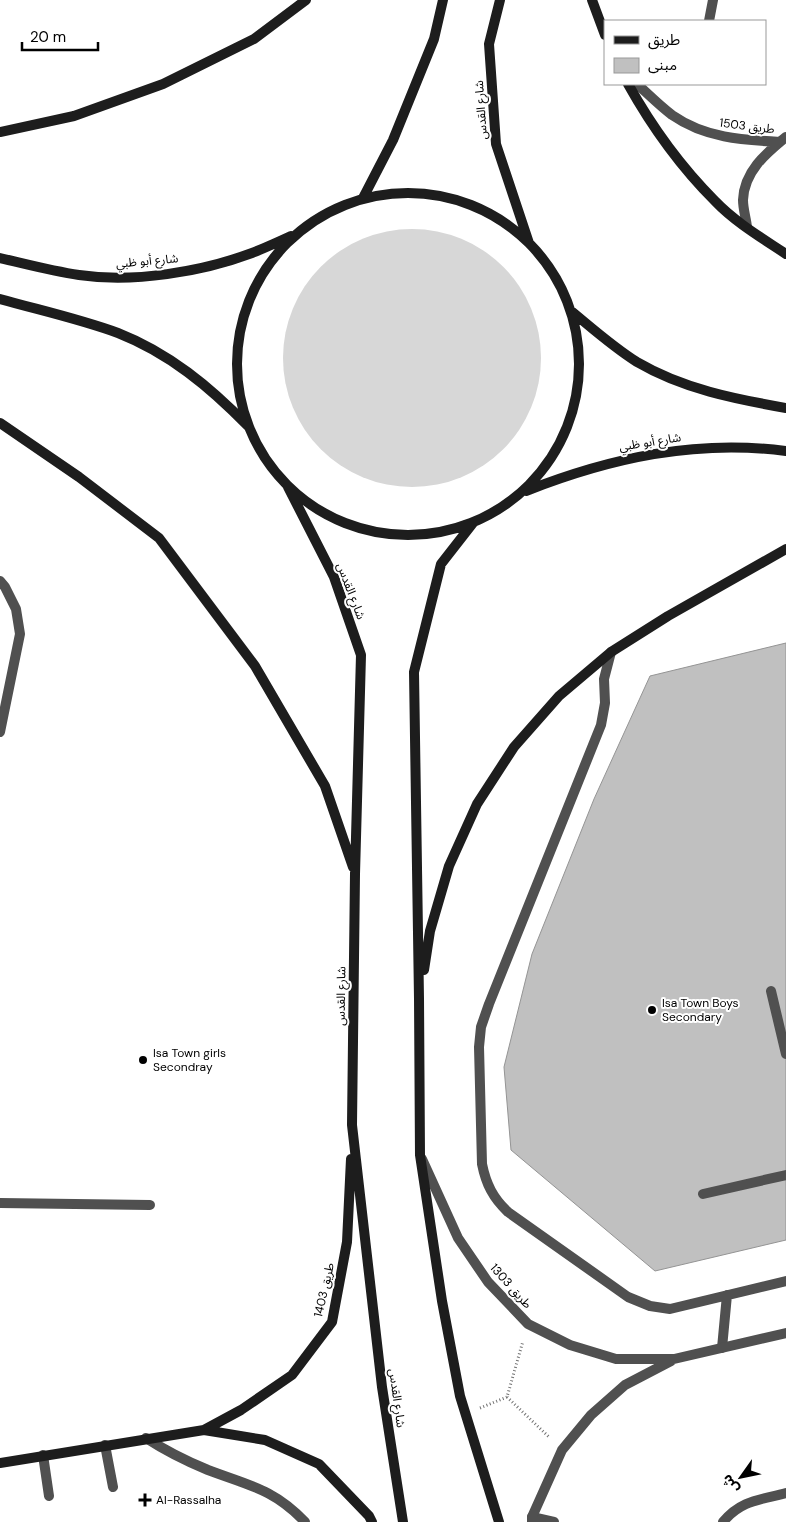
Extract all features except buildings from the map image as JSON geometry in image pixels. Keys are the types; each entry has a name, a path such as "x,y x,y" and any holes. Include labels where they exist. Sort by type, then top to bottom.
{"main road":[{"path":"0,132 74,116 163,84 254,39 306,0"},
{"path":"363,198 393,140 434,39 443,0"},
{"name":"شارع القدس","path":"500,0 489,44 496,144 530,244"},
{"path":"592,0 604,32"},
{"path":"629,85 647,118 678,160 716,202 747,227 786,254"},
{"path":"408,192 452,198 494,216 530,244 554,275 570,310 578,349 577,389 567,427 549,462 523,492 499,510 473,523 434,534 394,534 354,526 318,509 286,484 264,457 248,426 237,375 241,324 260,276 292,236 325,213 363,198 408,192"},
{"name":"شارع أبو ظبي","path":"0,258 80,275 123,277 167,274 210,266 252,253 292,236"},
{"path":"0,299 81,321 119,334 155,351 189,372 220,397 248,426"},
{"path":"570,310 609,342 638,362 676,381 716,394 786,408"},
{"path":"0,423 80,477 159,538 255,666 320,777 325,786 355,874"},
{"name":"شارع أبو ظبي","path":"523,492 567,474 614,461 661,452 709,447 757,447 786,450"},
{"name":"شارع القدس","path":"286,484 334,577 361,655 355,874 352,1125 381,1381 403,1522"},
{"path":"473,523 441,564 414,672 420,1155 442,1301 460,1396 499,1522"},
{"path":"419,998 430,931 449,866 477,804 520,740 559,696 611,652 668,616 786,549"},
{"name":"طريق 1403","path":"204,1430 241,1410 292,1376 332,1322 347,1242 352,1125"},
{"name":"طريق 1403","path":"0,1463 204,1430 265,1440 318,1464 369,1516 372,1522"}],"street":[{"path":"709,20 713,0"},
{"name":"طريق 1503","path":"638,85 672,115 691,126 712,134 733,139 783,140"},
{"name":"طريق 1503","path":"747,227 743,202 748,176 756,165 783,140"},
{"path":"0,582 5,587 16,610 20,634 0,732"},
{"path":"611,652 604,679 605,703 601,725 481,1027 479,1047 482,1164 485,1179 498,1203 508,1212 628,1297 650,1306 670,1309 786,1281"},
{"path":"771,991 786,1054"},
{"name":"طريق 1303","path":"420,1155 458,1238 488,1282 528,1324 570,1346 616,1359 674,1359 786,1333"},
{"path":"702,1194 786,1175"},
{"path":"0,1203 150,1205"},
{"path":"722,1348 727,1295"},
{"name":"طريق 1303","path":"532,1519 562,1450 591,1415 625,1385 674,1359"},
{"path":"146,1438 187,1461 255,1486 277,1497 305,1522"},
{"path":"105,1445 113,1487"},
{"path":"43,1455 49,1496"},
{"path":"724,1522 731,1512 741,1505 786,1493"},
{"path":"532,1519 554,1522"}],"path":[{"path":"507,1397 528,1324"},
{"path":"465,1414 507,1397"},
{"path":"507,1397 562,1450"}],"shaded area":[{"path":"412,229 437,232 461,239 483,251 503,267 519,287 531,309 538,333 541,358 538,383 531,407 519,429 503,449 483,465 461,477 437,484 412,487 387,484 363,477 341,465 321,449 305,429 293,407 286,383 283,358 286,333 293,309 305,287 321,267 341,251 363,239 387,232"}],"place":[{"name":"Isa Town Boys Secondary","path":"652,1010"},
{"name":"Isa Town girls Secondray","path":"143,1060"},
{"name":"Al-Rassalha","path":"145,1500"}]}
